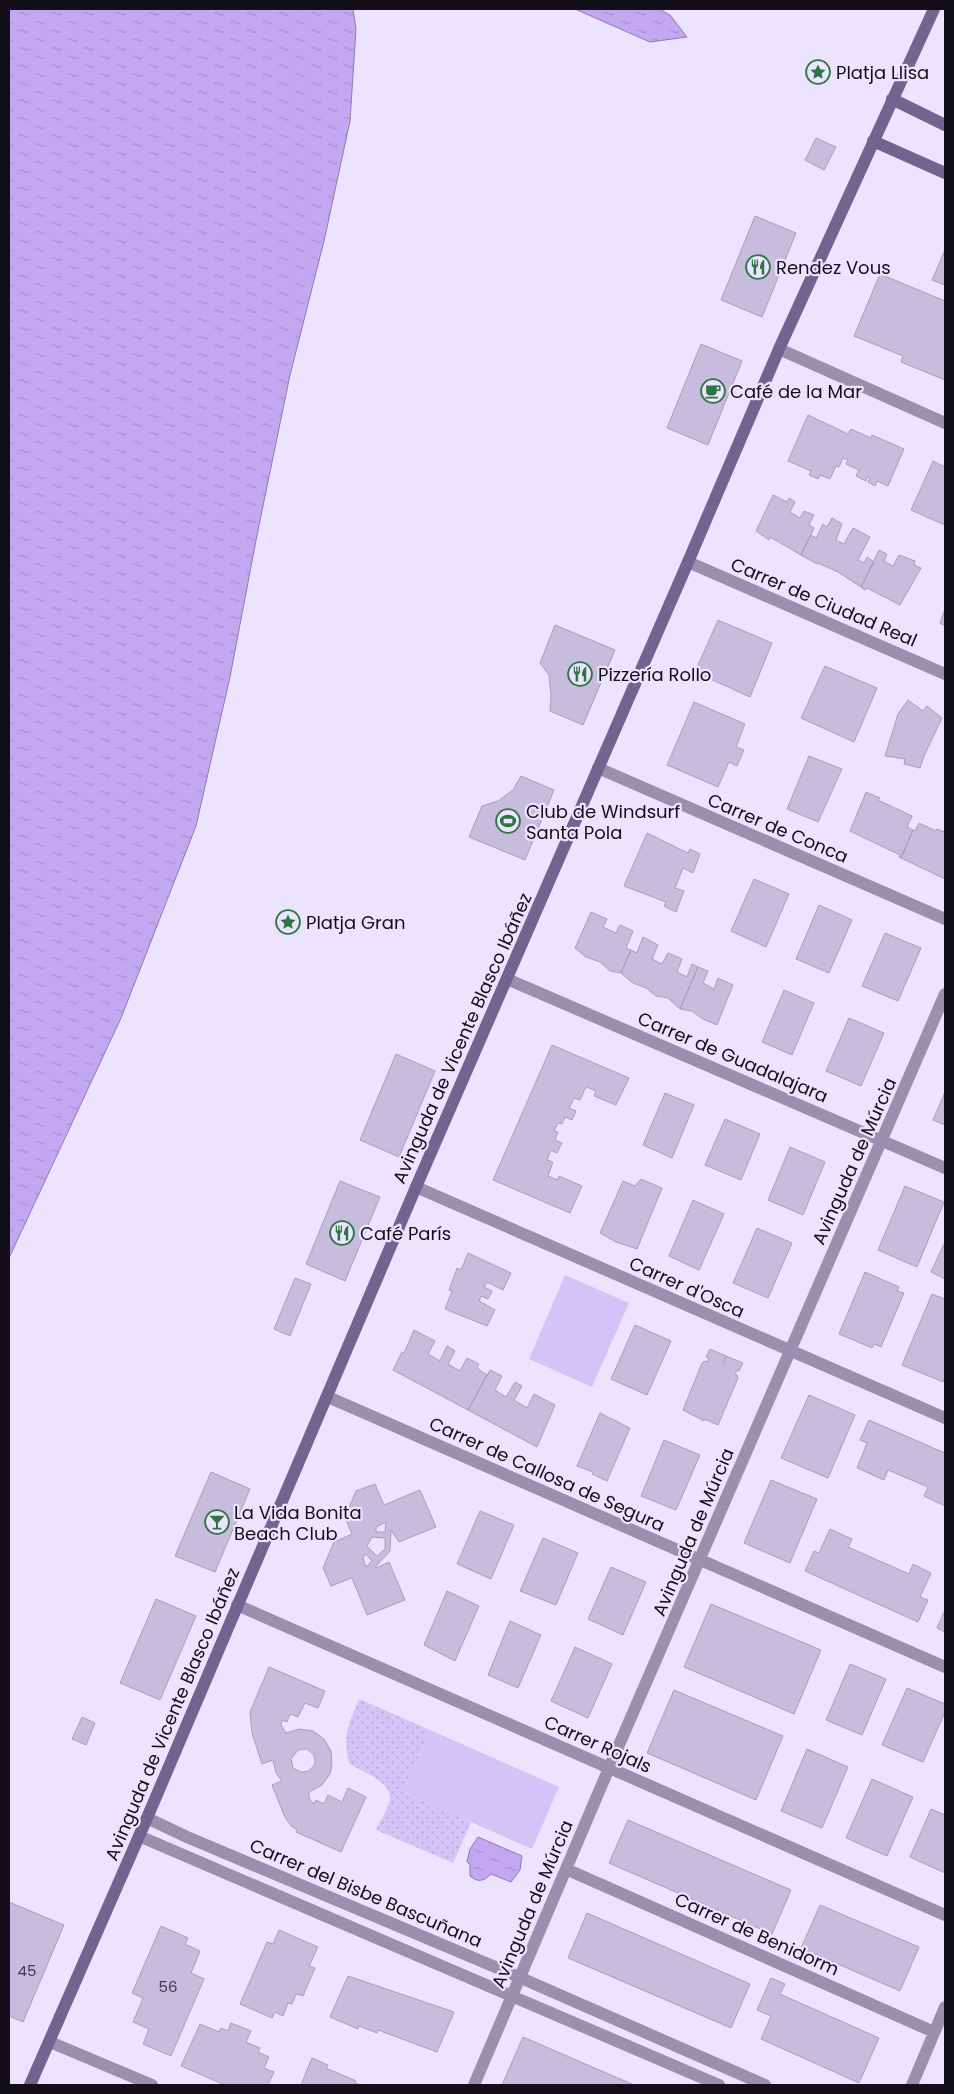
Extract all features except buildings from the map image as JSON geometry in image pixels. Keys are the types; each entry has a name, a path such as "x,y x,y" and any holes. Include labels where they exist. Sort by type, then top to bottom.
{"street":[{"name":"Avinguda de Vicente Blasco Ibáñez","path":"30,2085 147,1818 416,1187 779,349 872,141 934,9"},
{"path":"892,99 945,125"},
{"path":"872,141 945,173"},
{"path":"779,349 945,423"},
{"name":"Carrer de Ciudad Real","path":"688,562 945,674"},
{"name":"Carrer de Conca","path":"598,768 945,919"},
{"name":"Carrer de Guadalajara","path":"507,979 945,1168"},
{"name":"Avinguda de Múrcia","path":"474,2085 609,1768 701,1561 945,994"},
{"name":"Carrer d'Osca","path":"416,1187 945,1418"},
{"name":"Carrer de Callosa de Segura","path":"328,1397 945,1667"},
{"name":"Carrer Rojals","path":"237,1605 945,1915"},
{"name":"Carrer del Bisbe Bascuñana","path":"147,1818 187,1837 521,1978 764,2085"},
{"path":"139,1836 719,2085"},
{"name":"Carrer de Benidorm","path":"566,1869 934,2032"},
{"path":"912,2085 945,2007"},
{"path":"50,2042 152,2085"}],"shaded area":[{"path":"565,1275 629,1303 592,1387 529,1359"},
{"path":"359,1699 430,1730 403,1792 471,1822 453,1863 376,1830 389,1804 389,1793 381,1782 350,1764 347,1754 347,1731"},
{"path":"430,1730 559,1787 532,1849 403,1792"}],"water":[{"path":"9,9 353,9 356,29 350,121 324,241 290,375 230,677 196,826 121,1018 9,1258"},
{"path":"575,9 659,9 670,15 687,37 650,42"},
{"path":"478,1837 522,1856 520,1870 511,1882 491,1874 481,1880 476,1880 470,1876 470,1864 467,1862 470,1849"}],"place":[{"name":"Platja Llisa","path":"818,72"},
{"name":"Rendez Vous","path":"758,267"},
{"name":"Café de la Mar","path":"713,391"},
{"name":"Pizzería Rollo","path":"580,674"},
{"name":"Club de Windsurf Santa Pola","path":"508,821"},
{"name":"Platja Gran","path":"288,922"},
{"name":"Café París","path":"342,1233"},
{"name":"La Vida Bonita Beach Club","path":"217,1522"}]}
